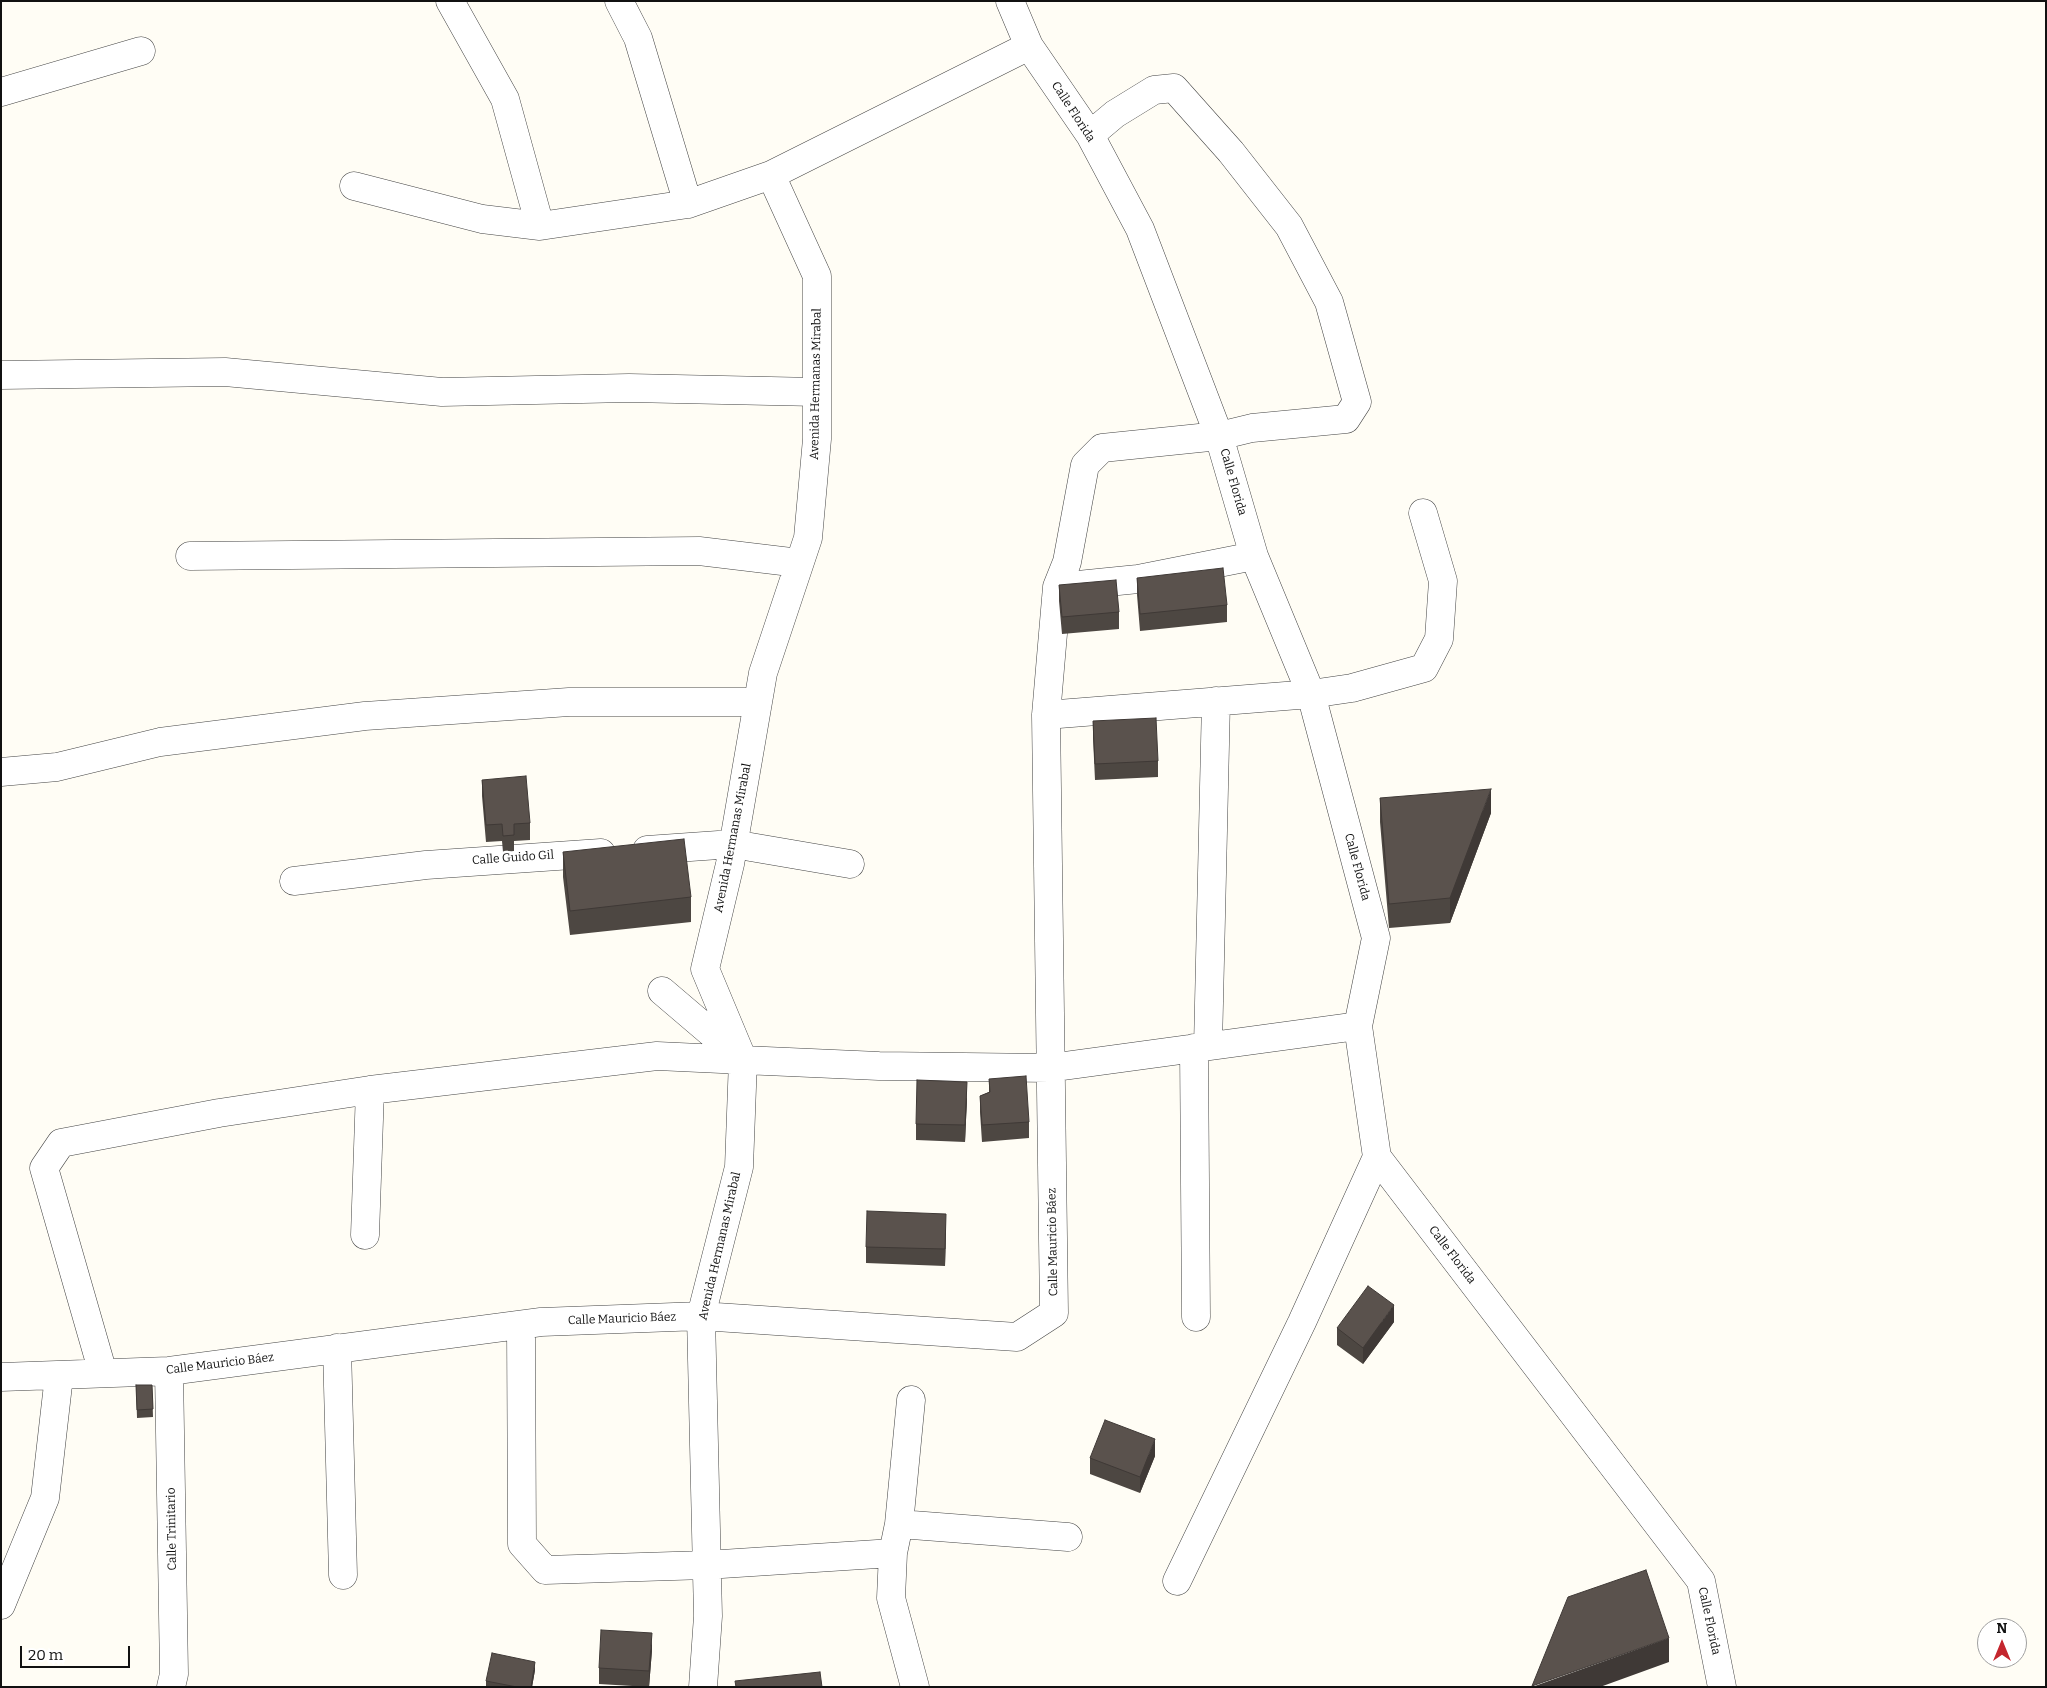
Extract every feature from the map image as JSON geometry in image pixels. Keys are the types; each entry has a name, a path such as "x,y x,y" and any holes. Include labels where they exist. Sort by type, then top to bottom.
{"street":[{"path":"450,1 505,100 540,226"},
{"path":"619,1 638,38 688,204"},
{"name":"Calle Florida","path":"1010,1 1029,46 1090,135 1140,229 1219,436 1254,556 1311,694 1376,938 1358,1026 1377,1157 1701,1581 1722,1687"},
{"path":"354,186 482,219 540,226 688,204 771,175 1029,46"},
{"path":"1,92 141,51"},
{"path":"1049,1068 1046,715 1057,587 1067,562 1086,465 1102,448 1219,436 1252,428 1346,419 1357,402 1329,302 1289,226 1231,152 1174,88 1154,90 1115,114 1090,135"},
{"name":"Avenida Hermanas Mirabal","path":"703,1687 708,1616 701,1316 739,1167 743,1060 705,969 733,844 763,673 808,538 817,439 817,276 771,175"},
{"path":"1,375 225,372 442,392 629,388 817,392"},
{"path":"1046,715 1311,694 1352,688 1424,668 1439,639 1444,581 1423,513"},
{"path":"190,556 700,551 799,564"},
{"path":"1057,587 1138,579 1254,556"},
{"path":"1196,1317 1201,1047 1216,701"},
{"path":"1,772 57,767 160,742 365,716 569,702 758,702"},
{"name":"Calle Guido Gil","path":"294,881 426,865 733,844 850,864"},
{"path":"662,991 743,1060"},
{"path":"103,1373 44,1168 61,1142 219,1112 370,1090 657,1056 879,1066 1049,1068 1358,1026"},
{"name":"Calle Mauricio Báez","path":"1,1377 169,1372 337,1348 521,1325 701,1316 1017,1337 1054,1313 1049,1068"},
{"path":"365,1235 370,1090"},
{"path":"1177,1581 1302,1322 1377,1157"},
{"path":"521,1325 522,1544 545,1570 706,1565 893,1553"},
{"path":"337,1348 343,1575"},
{"name":"Calle Trinitario","path":"169,1372 174,1674 171,1687"},
{"path":"1,1605 45,1498 59,1376"},
{"path":"911,1400 899,1524 893,1553 891,1598 915,1687"},
{"path":"899,1524 1068,1537"}],"building":[{"path":"1223,568 1227,605 1140,614 1137,578"},
{"path":"1116,580 1119,612 1062,617 1059,585"},
{"path":"1156,718 1158,761 1095,764 1093,721"},
{"path":"526,776 530,823 514,824 514,835 503,836 502,824 486,825 482,780"},
{"path":"1491,789 1450,898 1389,904 1380,798"},
{"path":"684,839 691,897 570,911 563,852"},
{"path":"1026,1076 1029,1122 982,1125 980,1096 990,1092 989,1079"},
{"path":"917,1080 967,1082 965,1125 916,1124"},
{"path":"867,1211 946,1214 945,1249 866,1247"},
{"path":"1368,1286 1394,1305 1363,1348 1337,1328"},
{"path":"136,1385 152,1385 153,1409 137,1410"},
{"path":"1105,1420 1155,1439 1140,1477 1090,1458"},
{"path":"1646,1570 1669,1638 1532,1686 1568,1597"},
{"path":"601,1630 652,1633 649,1671 599,1668"},
{"path":"492,1653 535,1662 531,1687 517,1687 486,1681"},
{"path":"820,1672 822,1687 736,1687 735,1681"}]}
